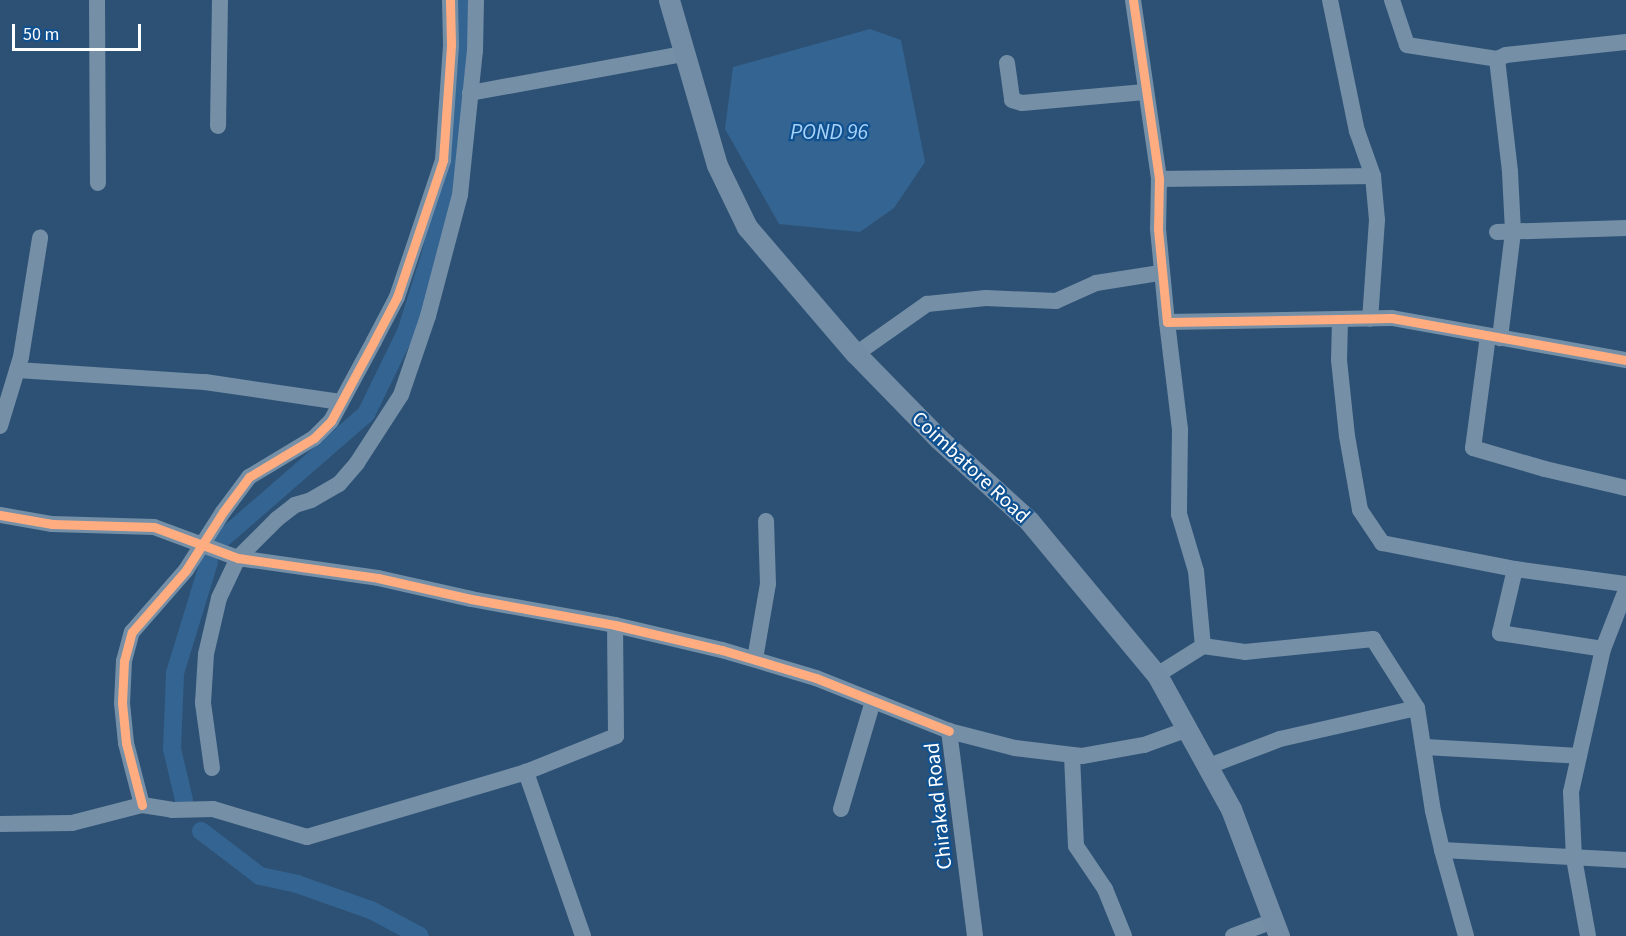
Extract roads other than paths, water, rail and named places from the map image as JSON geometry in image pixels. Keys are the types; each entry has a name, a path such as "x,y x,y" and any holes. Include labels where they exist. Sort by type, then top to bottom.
{"main road":[{"name":"Coimbatore Road","path":"669,0 717,165 747,227 856,354 939,439 1029,521 1157,675 1231,809 1276,929"}],"street":[{"path":"97,0 98,183"},
{"path":"218,126 220,0"},
{"path":"142,805 126,743 122,704 124,660 132,632 186,570 223,512 249,477 314,438 331,421 397,297 443,160 451,45 450,0"},
{"path":"212,768 203,704 206,654 219,598 238,558 277,519 295,505 311,500 339,484 357,463 401,395 428,316 460,195 476,0"},
{"path":"1133,0 1159,178 1160,273 1180,429 1179,514 1196,572 1203,646"},
{"path":"1330,0 1357,131 1373,176 1377,220 1370,319"},
{"path":"1392,0 1407,45 1497,59 1506,55 1626,42"},
{"path":"470,93 683,54"},
{"path":"1497,59 1510,172 1494,337 1473,447 1545,469 1626,488"},
{"path":"1007,63 1012,100 1022,104 1145,92"},
{"path":"1159,178 1373,176"},
{"path":"1505,232 1626,228"},
{"path":"0,426 17,370 40,238"},
{"path":"856,354 927,304 986,298 1056,301 1096,283 1160,273"},
{"path":"1167,322 1392,318 1626,360"},
{"path":"1340,320 1339,360 1347,436 1360,510 1382,543 1515,569 1626,584"},
{"path":"17,370 205,382 340,402"},
{"path":"0,515 52,524 154,527 238,558 378,578 471,599 615,625 755,659 816,678 949,731"},
{"path":"755,659 768,584 766,521"},
{"path":"1515,569 1500,633 1603,649"},
{"path":"1588,936 1574,858 1571,792 1603,649 1626,590"},
{"path":"0,824 72,823 142,805 172,810 213,809 307,837 526,772 616,736 615,625"},
{"path":"1157,675 1203,646 1245,652 1373,639 1417,708 1425,747 1433,811 1466,936"},
{"path":"842,809 873,701"},
{"path":"1209,766 1280,739 1417,708"},
{"name":"Chirakad Road","path":"975,936 949,731 1015,748 1082,756 1144,745 1188,729"},
{"path":"1425,747 1579,756"},
{"path":"1072,755 1076,846 1105,889 1124,936"},
{"path":"526,772 583,936"},
{"path":"1442,850 1626,860"},
{"path":"1233,936 1276,929"}],"water":[{"name":"POND 96","path":"870,29 901,40 925,162 894,208 860,232 779,224 725,129 733,67"}],"waterway":[{"path":"221,540 366,414 406,332 431,253 453,149 461,0"},
{"path":"184,800 172,749 175,673 209,562"},
{"path":"201,831 260,876 297,884 371,910 420,936"}]}
